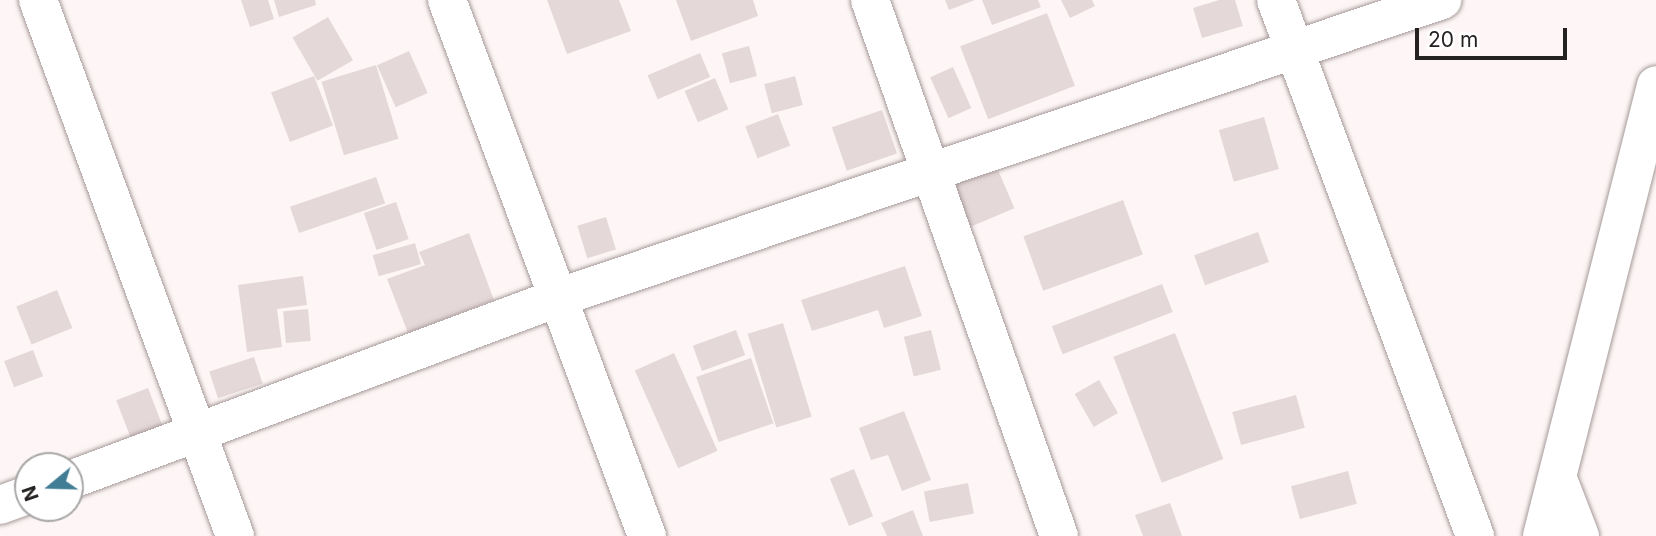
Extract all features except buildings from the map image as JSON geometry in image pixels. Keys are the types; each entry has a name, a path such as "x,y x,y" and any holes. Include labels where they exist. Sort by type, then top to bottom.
{"street":[{"path":"38,0 235,536"},
{"path":"447,0 647,536"},
{"path":"870,0 935,171 1059,536"},
{"path":"1276,0 1475,536"},
{"path":"84,475 560,297 1442,0"},
{"path":"1542,536 1656,85"},
{"path":"1558,479 1580,536"}]}
